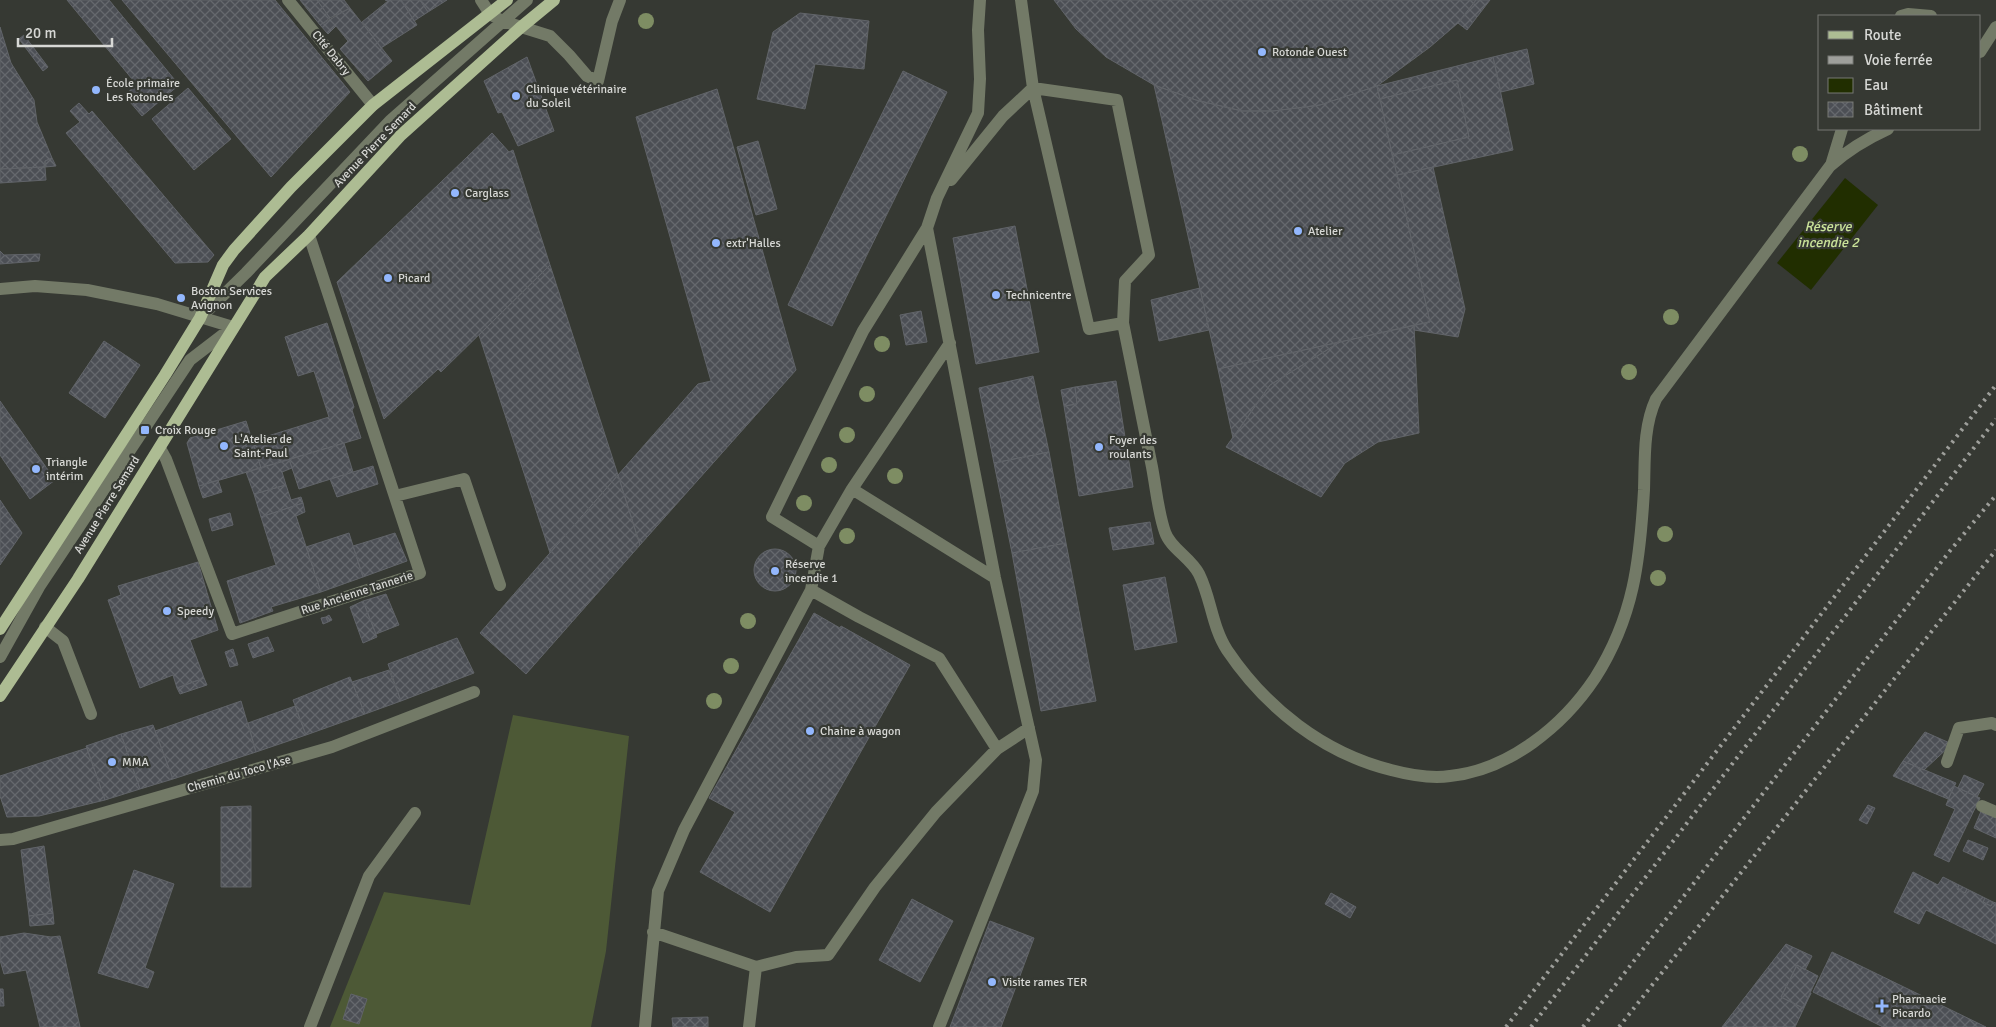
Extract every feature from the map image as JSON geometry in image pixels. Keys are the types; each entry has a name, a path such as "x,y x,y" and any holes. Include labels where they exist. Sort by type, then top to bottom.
{"main road":[{"name":"Avenue Pierre Semard","path":"0,629 160,383 200,318 223,265 234,250 292,187 373,105 507,0"},
{"name":"Avenue Pierre Semard","path":"0,696 160,448 265,277 309,235 400,135 554,0"}],"street":[{"name":"Cité Dabry","path":"288,0 373,105"},
{"path":"481,0 490,14 502,21 550,36 587,76 598,81 612,21 620,0"},
{"name":"Avenue Pierre Semard","path":"200,318 246,273 391,120 527,0"},
{"path":"819,546 772,517 863,331 928,228 937,198 978,113 980,0"},
{"path":"1021,0 1032,88 1089,329 1124,323"},
{"path":"1908,15 1922,15"},
{"path":"1981,50 1996,27"},
{"path":"937,198 1003,116 1032,88"},
{"path":"1032,88 1117,100 1149,255 1125,281 1124,323 1165,534 1199,572 1218,634 1226,649 1249,680 1280,711 1307,732 1340,753 1371,765 1426,777 1448,777 1475,772 1499,763 1539,739 1588,686 1620,631 1637,575 1641,544 1647,430 1652,408 1662,390 1830,166 1864,139 1886,130"},
{"path":"1830,166 1839,144 1842,130"},
{"path":"928,228 995,578 1036,760 1033,790 939,1027"},
{"name":"Rue Ancienne Tannerie","path":"160,448 166,459 232,634 420,573 309,235"},
{"path":"0,289 35,286 87,290 157,304 200,318 234,326"},
{"name":"Avenue Pierre Semard","path":"0,658 39,587 190,360 234,326"},
{"path":"646,1027 658,891 684,830 812,590 819,546 852,489 950,343"},
{"path":"395,496 464,479 500,585"},
{"path":"852,489 995,578"},
{"path":"812,590 939,658 997,749"},
{"path":"45,627 63,641 91,714"},
{"name":"Chemin du Toco l'Ase","path":"0,840 13,839 332,747 474,692"},
{"path":"1947,762 1959,728 1992,723 1996,725"},
{"path":"653,932 756,967 796,957 828,956 875,887 930,820 997,749 1029,728"},
{"path":"1982,806 1996,812"},
{"path":"310,1027 369,876 415,813"},
{"path":"749,1027 756,967"}],"shaded area":[{"path":"513,715 629,736 606,951 591,1027 330,1027 384,892 470,905"}],"water":[{"name":"Réserve incendie 2","path":"1845,178 1878,205 1811,290 1777,263"}],"building":[{"path":"67,0 109,0 179,85 142,116 124,95 137,85"},
{"path":"122,0 275,0 350,92 271,177"},
{"path":"300,0 317,0 330,18 320,25"},
{"path":"317,0 344,0 350,8 330,18"},
{"path":"385,0 401,0 417,25 381,48 362,22 388,1"},
{"path":"401,0 420,0 428,12 414,21"},
{"path":"420,0 447,0 428,12"},
{"name":"Rotonde Ouest","path":"1054,0 1476,0 1458,23 1430,47 1377,86 1320,105 1273,111 1242,111 1196,100 1154,85 1106,57 1076,29"},
{"path":"1476,0 1490,0 1467,30 1458,23"},
{"path":"350,8 392,61 368,81 340,49 348,41 336,26 328,34 320,25"},
{"path":"800,13 869,21 864,69 815,64 805,109 757,99 773,32"},
{"path":"0,27 11,63 34,100 37,122 52,158 45,161 45,167 0,169"},
{"path":"24,35 48,67 43,71 19,39"},
{"path":"1527,49 1534,84 1501,92 1493,57"},
{"name":"Clinique vétérinaire du Soleil","path":"527,57 554,131 518,146 502,112 498,113 484,81"},
{"path":"1493,57 1513,150 1397,175 1392,155 1469,137 1457,80 1380,99 1377,86"},
{"path":"903,71 947,92 832,326 788,305"},
{"path":"1457,80 1469,137 1392,155 1380,99"},
{"name":"Atelier","path":"1154,85 1196,100 1242,111 1273,111 1320,105 1377,86 1430,322 1218,369"},
{"path":"188,88 231,139 194,170 152,119"},
{"name":"extr'Halles","path":"717,89 796,370 640,545 618,475 698,384 711,381 636,117"},
{"path":"79,103 89,114 92,111 214,255 208,262 175,263 66,133 80,122 70,111"},
{"path":"492,133 509,152 513,150 550,265 441,372 438,369 384,419 337,282"},
{"path":"758,141 777,209 756,215 737,147"},
{"path":"52,158 56,166 45,167 45,161"},
{"path":"45,167 46,180 0,183 0,169"},
{"path":"1433,167 1465,309 1458,337 1414,330 1414,325 1430,322 1397,175"},
{"name":"Technicentre","path":"1015,226 1039,352 976,364 953,238"},
{"path":"0,251 4,255 40,254 39,261 0,264"},
{"path":"550,265 618,475 550,553 479,335"},
{"path":"1200,288 1209,330 1159,341 1151,300"},
{"path":"921,311 927,342 906,345 900,315"},
{"path":"327,323 354,407 352,410 361,438 261,468 252,441 329,417 314,371 298,376 285,337"},
{"path":"1414,325 1419,433 1378,442 1345,463 1321,497 1226,447 1270,385 1340,342"},
{"path":"104,341 140,365 105,418 69,393"},
{"path":"1340,342 1270,385 1233,438 1218,369"},
{"path":"1033,376 1049,452 994,463 979,388"},
{"name":"Foyer des roulants","path":"1116,381 1133,487 1079,496 1064,406 1077,404 1075,387"},
{"path":"1075,387 1077,404 1064,406 1061,390"},
{"path":"0,401 55,480 30,499 0,455"},
{"path":"246,421 261,468 199,486 187,443 190,438"},
{"path":"344,443 353,472 299,489 289,459"},
{"path":"1049,452 1066,543 1012,553 994,463"},
{"path":"289,459 292,468 282,472 286,485 254,494 246,472"},
{"path":"373,466 378,484 337,497 330,479"},
{"path":"618,475 640,545 526,674 480,633"},
{"path":"218,480 222,492 203,498 199,486"},
{"path":"286,485 291,500 301,497 303,503 261,517 254,494"},
{"path":"0,500 22,533 0,565"},
{"path":"303,503 305,512 296,516 321,592 271,607 273,611 240,623 227,581 276,565 261,517"},
{"path":"230,513 233,525 212,531 209,519"},
{"path":"1150,522 1154,544 1113,550 1109,528"},
{"path":"349,533 363,577 321,592 306,547"},
{"path":"395,533 407,561 363,577 353,546"},
{"path":"1066,543 1096,701 1041,711 1012,553"},
{"name":"Réserve incendie 1","path":"779,549 787,552 793,558 796,570 793,582 787,588 771,591 763,588 757,582 754,566 757,558 763,552"},
{"path":"198,562 218,630 190,640 204,678 177,688 173,675 140,688 108,600 121,595 118,586"},
{"path":"1165,577 1177,642 1135,650 1123,585"},
{"path":"386,594 399,625 376,634 363,601"},
{"path":"363,601 377,637 363,643 350,607"},
{"name":"Chaine à wagon","path":"814,613 910,665 770,912 700,872 735,812 709,798"},
{"path":"329,615 332,620 328,622 326,617"},
{"path":"326,617 328,622 323,624 321,618"},
{"path":"268,637 274,651 253,658 248,644"},
{"path":"457,638 474,673 401,701 388,664"},
{"path":"233,649 238,665 230,667 225,652"},
{"path":"389,670 401,701 365,714 352,682"},
{"path":"350,677 365,714 306,735 293,700"},
{"path":"204,678 207,685 180,694 177,688"},
{"path":"241,701 256,752 173,779 155,731"},
{"path":"295,706 306,735 256,752 248,723"},
{"path":"153,725 173,779 140,789 121,734"},
{"path":"1925,732 1952,744 1924,770 1903,761"},
{"path":"121,734 140,789 105,800 86,746"},
{"path":"87,748 105,800 39,816 7,817 0,796 0,776"},
{"path":"1903,761 1956,783 1948,799 1893,776"},
{"path":"1964,775 1984,784 1977,797 1958,788"},
{"path":"1954,786 1980,798 1949,862 1934,855 1955,809 1946,805"},
{"path":"1868,805 1875,808 1867,824 1859,820"},
{"path":"251,806 251,887 221,887 221,807"},
{"path":"1982,809 1996,815 1996,838 1974,828"},
{"path":"1968,840 1988,848 1983,860 1963,851"},
{"path":"44,846 53,913 29,916 21,850"},
{"path":"134,870 174,884 145,968 154,972 148,988 98,973"},
{"path":"1913,872 1938,885 1943,877 1959,885 1957,889 1965,893 1967,889 1985,898 1983,902 1991,906 1993,902 1996,903 1996,944 1926,910 1919,924 1894,912"},
{"path":"1959,885 1967,889 1965,893 1957,889"},
{"path":"1331,893 1356,907 1350,918 1325,904"},
{"path":"1985,898 1993,902 1991,906 1983,902"},
{"path":"912,899 953,921 920,982 879,960"},
{"path":"53,913 54,924 30,926 29,916"},
{"name":"Visite rames TER","path":"990,921 1034,938 1001,1027 950,1027"},
{"path":"24,933 51,937 60,936 80,1027 40,1027 26,970 4,974 0,960 0,937"},
{"path":"1786,944 1812,956 1805,970 1797,965 1781,997 1803,1008 1811,993 1795,1027 1722,1027"},
{"path":"1832,952 1986,1027 1883,1027 1813,992"},
{"path":"1797,965 1818,976 1803,1008 1781,997"},
{"path":"0,989 3,989 4,1006 0,1006"},
{"path":"351,994 367,999 359,1024 343,1019"},
{"path":"708,1017 708,1027 673,1027 672,1018"}],"railway":[{"path":"1506,1027 1996,385"},
{"path":"1531,1027 1996,419"},
{"path":"1583,1027 1949,552 1996,495"},
{"path":"1619,1027 1996,550"}],"place":[{"name":"Rotonde Ouest","path":"1262,52"},
{"name":"École primaire Les Rotondes","path":"96,90"},
{"name":"Clinique vétérinaire du Soleil","path":"516,96"},
{"name":"Carglass","path":"455,193"},
{"name":"Atelier","path":"1298,231"},
{"name":"extr'Halles","path":"716,243"},
{"name":"Picard","path":"388,278"},
{"name":"Technicentre","path":"996,295"},
{"name":"Boston Services Avignon","path":"181,298"},
{"name":"Croix Rouge","path":"145,430"},
{"name":"L'Atelier de Saint-Paul","path":"224,446"},
{"name":"Foyer des roulants","path":"1099,447"},
{"name":"Triangle intérim","path":"36,469"},
{"name":"Réserve incendie 1","path":"775,571"},
{"name":"Speedy","path":"167,611"},
{"name":"Chaine à wagon","path":"810,731"},
{"name":"MMA","path":"112,762"},
{"name":"Visite rames TER","path":"992,982"},
{"name":"Pharmacie Picardo","path":"1882,1006"}]}
